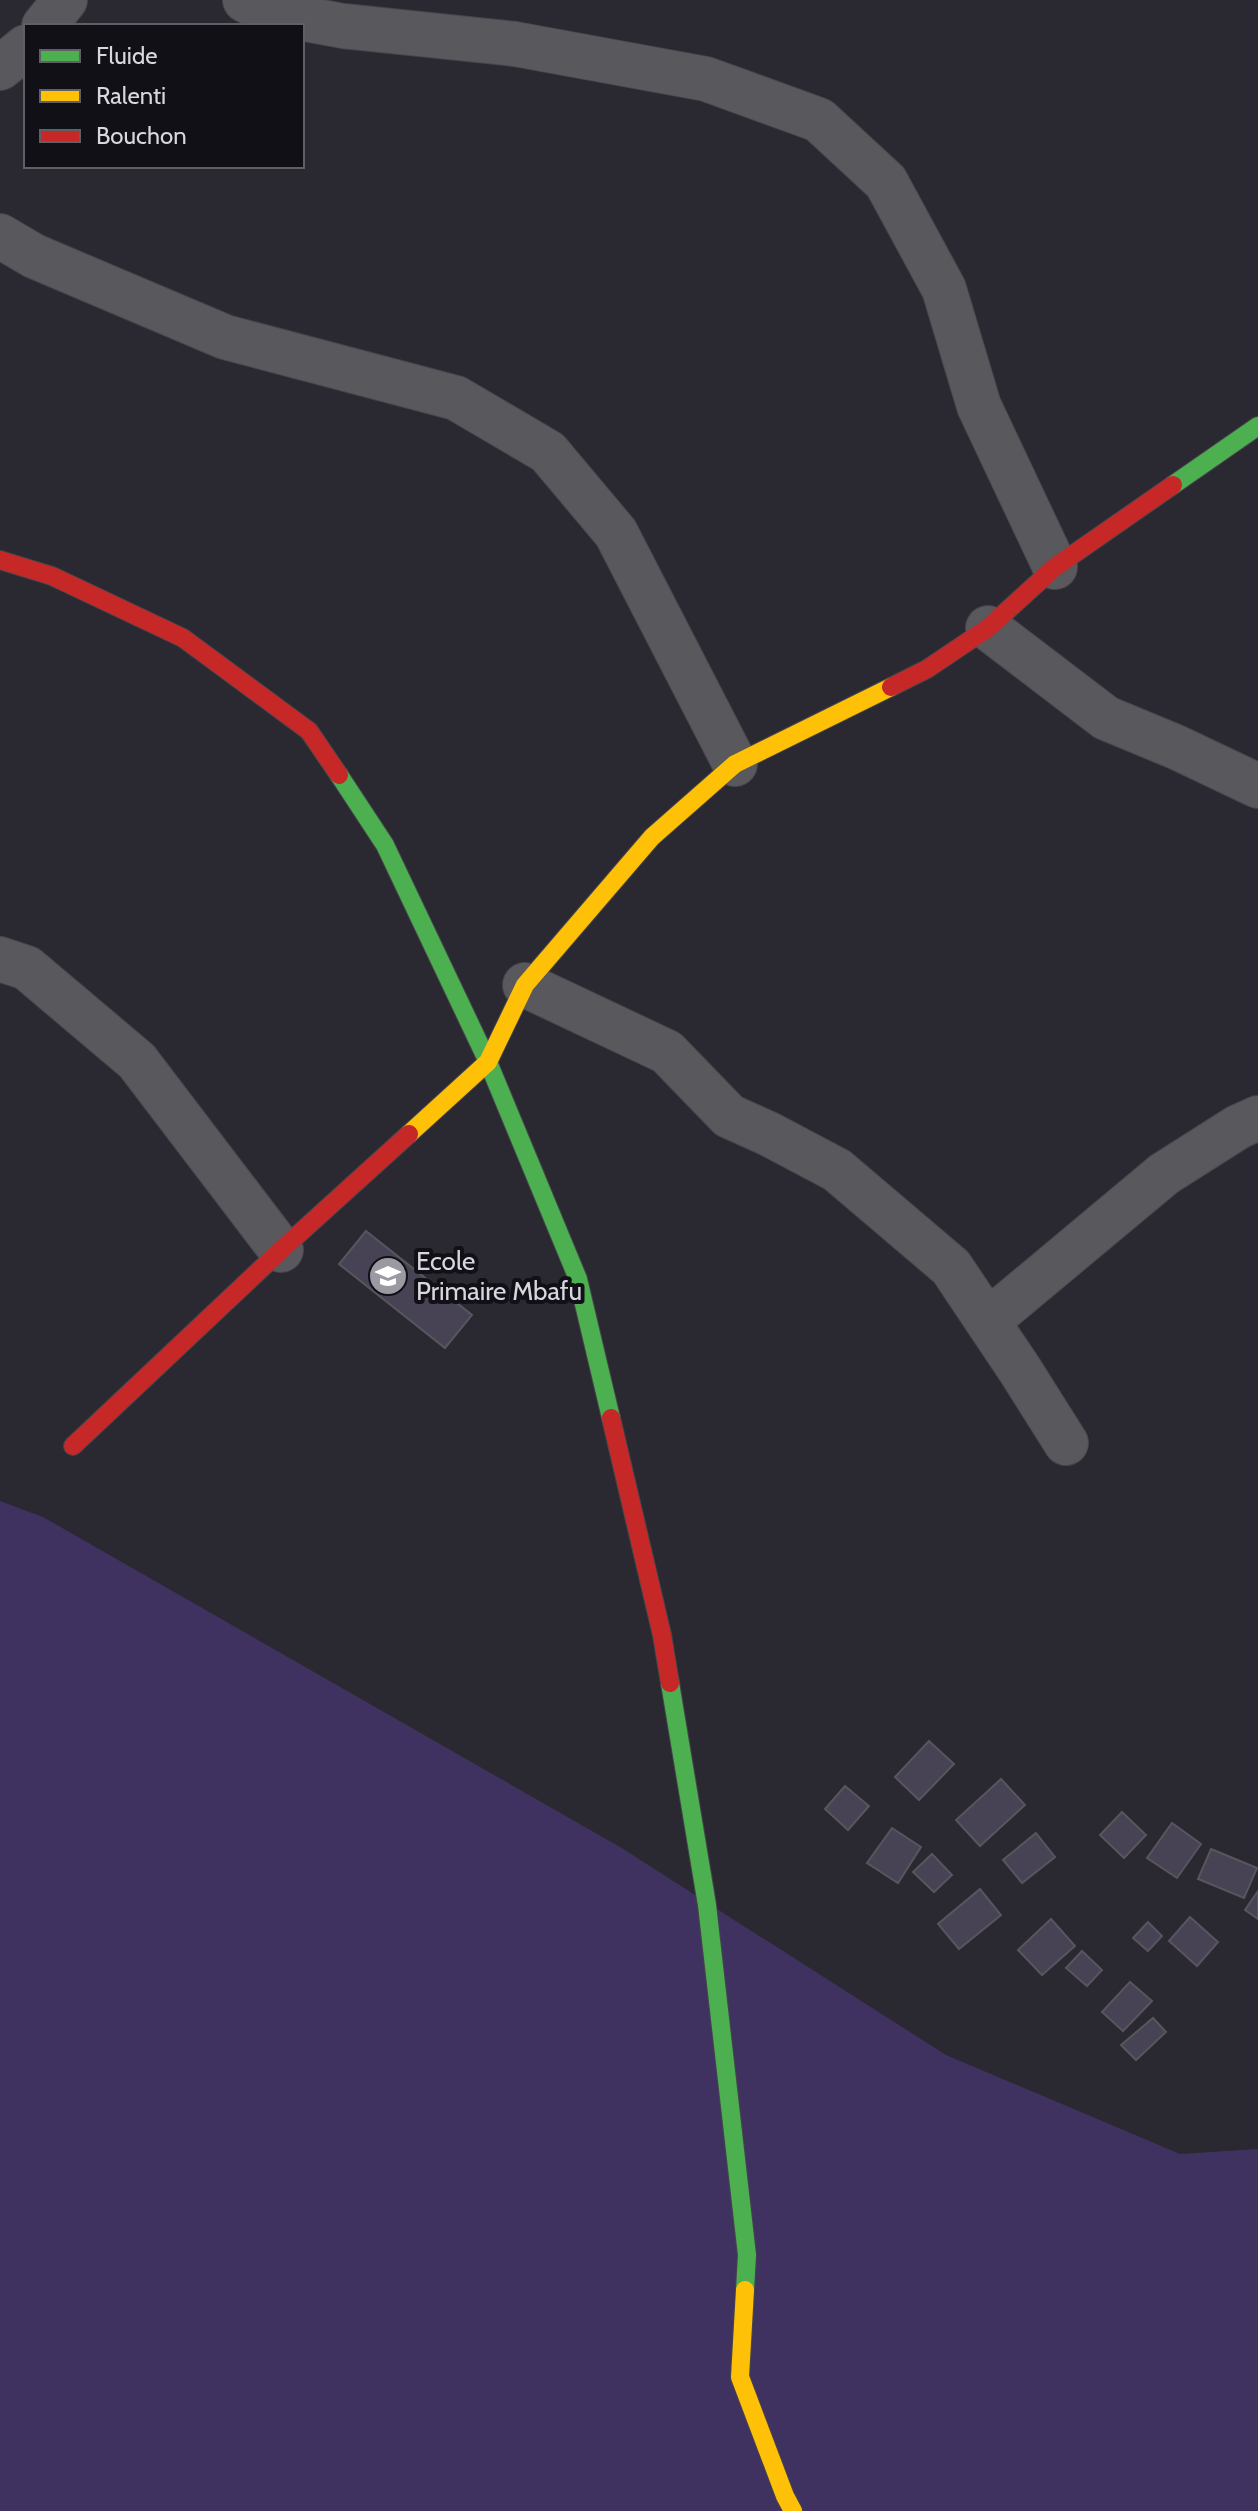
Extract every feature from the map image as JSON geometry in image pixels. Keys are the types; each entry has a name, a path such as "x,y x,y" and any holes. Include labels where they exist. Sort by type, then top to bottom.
{"street":[{"path":"46,24 65,0"},
{"path":"245,0 268,12 343,26 515,44 706,79 819,120 886,182 944,289 979,406 1055,567"},
{"path":"0,68 24,49"},
{"path":"0,236 34,256 225,337 456,398 548,452 616,533 735,764"},
{"path":"73,1446 281,1250 488,1062 525,985 652,837 735,764 927,669 988,628 1055,567 1258,426"},
{"path":"0,560 52,576 183,638 309,731 385,845 488,1062 578,1279 662,1635 707,1905 746,2240 740,2377 793,2511"},
{"path":"988,628 1106,718 1258,786"},
{"path":"0,959 27,968 137,1061 281,1250"},
{"path":"525,985 667,1052 729,1116 837,1170 951,1267 1066,1443"},
{"path":"988,1321 1164,1174 1238,1127 1258,1118"}],"shaded area":[{"path":"0,1501 43,1517 620,1847 946,2055 1180,2154 1258,2149 1258,2511 0,2511"}],"building":[{"path":"366,1231 472,1315 445,1348 339,1264"},
{"path":"929,1741 954,1764 919,1800 895,1777"},
{"path":"1001,1779 1025,1805 980,1846 956,1820"},
{"path":"845,1786 869,1806 848,1830 825,1809"},
{"path":"1122,1812 1146,1835 1124,1858 1100,1835"},
{"path":"1172,1823 1201,1844 1177,1878 1147,1858"},
{"path":"892,1828 921,1847 898,1883 867,1863"},
{"path":"1036,1833 1055,1857 1022,1883 1003,1860"},
{"path":"1211,1849 1257,1868 1244,1898 1198,1879"},
{"path":"932,1854 952,1875 934,1892 913,1872"},
{"path":"980,1889 1001,1915 959,1949 938,1924"},
{"path":"1258,1891 1258,1919 1245,1910"},
{"path":"1190,1917 1218,1942 1197,1966 1169,1941"},
{"path":"1051,1919 1075,1946 1042,1975 1018,1950"},
{"path":"1148,1922 1162,1936 1148,1951 1133,1938"},
{"path":"1082,1951 1102,1970 1087,1986 1066,1968"},
{"path":"1130,1982 1152,2001 1123,2031 1102,2012"},
{"path":"1153,2018 1166,2032 1136,2060 1121,2045"}],"traffic: fast":[{"path":"1173,485 1258,426"},
{"path":"339,775 385,845 488,1062 578,1279 611,1418"},
{"path":"670,1683 707,1905 747,2255 745,2290"}],"traffic: slow":[{"path":"409,1134 488,1062 525,985 652,837 735,764 891,687"},
{"path":"745,2290 740,2377 793,2511"}],"traffic: jam":[{"path":"891,687 927,669 988,628 1055,567 1173,485"},
{"path":"0,560 52,576 183,638 309,731 339,775"},
{"path":"73,1446 409,1134"},
{"path":"611,1418 662,1635 670,1683"}],"place":[{"name":"Ecole Primaire Mbafu","path":"388,1276"}]}
